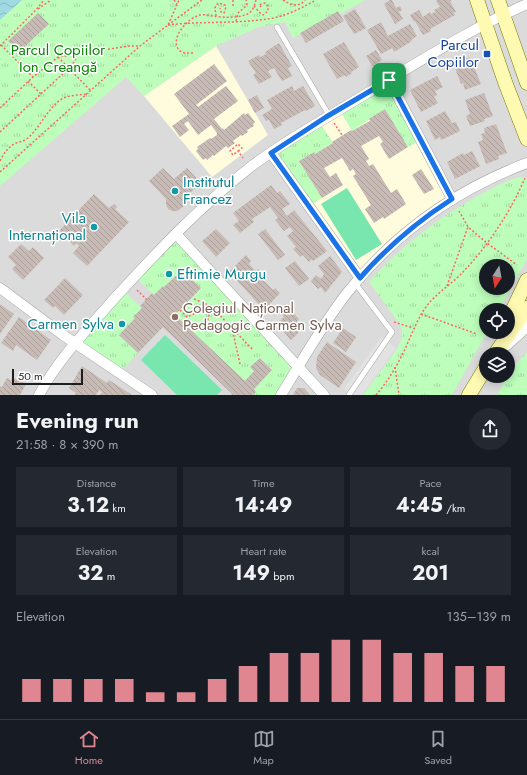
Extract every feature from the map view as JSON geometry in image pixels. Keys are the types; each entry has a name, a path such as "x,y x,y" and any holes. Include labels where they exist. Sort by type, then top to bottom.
{"main road":[{"path":"477,0 505,82 527,139"},
{"path":"498,0 527,83"},
{"path":"515,305 527,280"},
{"path":"501,347 527,308"},
{"path":"469,395 479,378"}],"street":[{"path":"39,395 59,364 75,343 129,283 176,234 219,193 253,165 329,115 389,80 416,62 485,24 527,4"},
{"path":"389,80 452,199"},
{"path":"271,153 358,281"},
{"path":"281,395 336,308 358,281 398,240 452,199 527,163"},
{"path":"176,234 324,395"},
{"path":"0,288 75,343 152,395"},
{"path":"503,347 527,325"}],"lane":[{"path":"276,27 329,115"},
{"path":"349,395 392,332 358,281"}],"path":[{"path":"33,78 1,45 44,0"},
{"path":"36,10 51,0"},
{"path":"174,0 177,4"},
{"path":"168,25 179,0"},
{"path":"0,172 140,46 202,0"},
{"path":"233,0 233,6"},
{"path":"236,21 238,13 247,4 246,0"},
{"path":"193,53 180,51 177,46 178,35 182,28 192,18 208,14 222,18 237,17 249,13 256,0"},
{"path":"283,0 289,4 296,5 305,0"},
{"path":"168,25 267,20 298,10 316,0"},
{"path":"216,16 215,8 219,3 225,5 225,12 221,12 220,8"},
{"path":"254,6 264,15 268,11 268,6 265,3 262,3 259,5 261,7"},
{"path":"0,108 58,57 129,46 140,46"},
{"path":"0,132 69,68 75,61 77,54"},
{"path":"58,57 91,91"},
{"path":"28,82 40,94"},
{"path":"0,161 3,154 9,148 26,140 34,132 60,100 72,95 87,94"},
{"path":"329,115 342,136"},
{"path":"238,144 242,148 238,151 233,155 230,150 238,144"},
{"path":"238,151 243,158"},
{"path":"376,395 388,380 410,339 421,314 446,287 464,272 487,243 512,206 525,178"},
{"path":"459,211 468,227 487,243 517,264"},
{"path":"446,287 468,227"},
{"path":"129,283 147,300"},
{"path":"194,299 211,306 253,350"},
{"path":"180,310 187,317 211,306"},
{"path":"205,332 211,306"},
{"path":"421,314 477,334"},
{"path":"390,317 395,322 414,328"},
{"path":"232,328 240,364"},
{"path":"395,366 399,395"}],"shaded area":[{"path":"0,0 527,0 527,395 0,395"},
{"path":"216,46 268,135 212,177 144,96"},
{"path":"389,80 452,199 360,278 271,153"},
{"path":"381,337 396,348 362,395 352,395 344,389"}],"green space":[{"name":"Parcul Copiilor Ion Creangă","path":"22,0 365,0 340,14 338,12 293,38 285,22 259,27 216,46 144,96 126,77 0,186 0,20"},
{"path":"389,80 421,139 408,147 385,109 352,131 339,109"},
{"path":"319,121 333,143 315,154 314,152 299,161 322,198 309,206 271,153"},
{"path":"524,177 527,178 527,259 515,281 515,259 479,259 479,295 507,295 503,303 479,303 479,339 483,339 452,395 363,395 397,349 402,333 397,320 369,282 395,255 439,220 487,191 514,179"},
{"path":"347,188 382,244 356,260 321,204"},
{"path":"176,234 298,367 281,395 253,395 256,392 254,389 272,370 260,358 250,367 254,371 245,381 175,315 201,288 182,270 154,295 135,277"},
{"path":"123,290 142,308 119,335 138,353 119,373 75,343"},
{"path":"165,335 222,390 217,395 177,395 141,360"},
{"path":"527,352 527,395 497,395 504,383 515,383 515,365"}],"water":[{"path":"0,0 22,0 0,20"}],"building":[{"path":"392,0 396,8 400,6 402,10 399,12 403,19 395,24 384,4"},
{"path":"452,0 450,1 456,12 453,13 455,15 430,29 431,31 423,35 410,15 419,10 423,17 430,12 431,14 435,12 434,10 440,7 436,1"},
{"path":"355,9 366,28 354,34 343,16"},
{"path":"338,11 344,21 306,43 300,33"},
{"path":"38,13 49,24 19,52 8,41"},
{"path":"381,22 388,36 410,24 417,36 411,40 412,41 394,52 392,48 381,54 367,30"},
{"path":"344,42 359,67 346,77 345,75 337,79 323,54"},
{"path":"279,43 292,66 288,68 292,76 282,81 274,68 268,71 272,77 259,84 253,75 256,73 248,61 259,55 260,57 266,54 265,52"},
{"path":"376,50 382,60 372,66 366,56"},
{"path":"470,57 481,84 465,90 463,83 461,84 453,63"},
{"path":"214,64 227,81 196,105 198,107 226,86 238,101 214,119 222,129 223,128 224,130 244,113 245,115 248,113 255,122 253,124 254,126 247,130 248,132 233,141 235,143 228,148 226,146 207,160 206,158 203,160 196,151 198,149 197,147 217,135 217,133 211,125 198,135 188,121 184,124 189,130 180,137 172,126 189,114 174,94"},
{"path":"437,76 443,87 435,91 437,95 434,97 438,103 421,112 410,90"},
{"path":"292,86 294,91 303,86 315,106 281,123 282,125 274,129 269,120 266,121 262,115 272,109 267,100"},
{"path":"484,93 493,116 484,119 485,121 470,126 466,116 470,114 465,100"},
{"path":"257,95 264,108 255,113 248,100"},
{"path":"385,109 408,147 389,159 380,144 383,142 379,136 361,146 369,159 366,161 369,166 373,164 391,193 397,189 406,204 384,219 383,217 374,223 365,209 371,205 353,176 356,174 353,169 350,171 342,158 324,168 330,177 336,173 343,185 322,198 299,161 314,152 315,154 351,130 352,131 370,121 369,119"},
{"path":"445,111 452,123 456,122 460,131 441,140 440,137 435,140 426,121"},
{"path":"496,124 507,153 498,156 499,159 486,164 478,142 483,140 481,134 485,133 484,128"},
{"path":"472,151 480,166 455,179 447,162 463,153 464,155"},
{"name":"Institutul Francez","path":"163,168 174,179 187,168 201,183 183,199 183,207 177,211 168,209 166,199 149,181"},
{"path":"421,169 434,189 424,194 412,175"},
{"path":"271,185 277,193 280,191 290,204 282,209 287,216 294,210 327,251 313,261 312,259 309,262 303,255 300,257 293,249 296,247 287,236 293,231 290,227 284,231 275,220 278,218 270,207 252,219 254,222 240,233 233,225 239,221 233,213"},
{"name":"Vila Internațional","path":"94,194 109,208 114,204 117,207 115,209 129,222 87,266 73,253 79,246 76,243 74,246 59,231"},
{"path":"216,229 230,243 216,257 202,241"},
{"path":"265,229 285,255 278,260 258,234"},
{"path":"21,244 29,251 33,247 44,258 23,280 12,269 16,265 8,257"},
{"path":"246,255 251,261 249,264 256,271 258,269 263,274 260,277 273,290 275,288 280,293 264,310 229,272"},
{"path":"330,256 342,272 325,293 321,287 318,289 311,281 316,275 321,279 324,274 318,266"},
{"path":"295,261 309,279 299,286 285,268"},
{"path":"182,270 201,288 175,315 245,381 254,371 250,367 260,358 272,370 254,389 256,392 253,395 231,395 232,394 163,327 138,353 119,335 135,318 133,317 142,308 140,306 152,293 154,295"},
{"path":"65,278 83,295 64,315 55,306 53,308 44,300"},
{"path":"0,304 14,314 0,334"},
{"path":"285,304 299,319 297,321 303,328 291,340 277,324 284,317 278,311"},
{"path":"19,317 51,340 37,360 16,345 13,351 1,343"},
{"path":"343,328 356,337 346,352 333,343"},
{"path":"327,342 356,362 339,388 320,375 316,368 317,357"},
{"path":"82,366 107,383 109,380 132,395 100,395 102,392 99,390 96,395 75,395 76,393 69,388"},
{"path":"12,377 26,384 20,395 0,395 0,386 2,387 7,378 11,380"},
{"path":"297,388 304,388 310,395 293,395"}],"place":[{"name":"Parcul Copiilor","path":"487,54"},
{"name":"Institutul Francez","path":"175,191"},
{"name":"Vila Internațional","path":"94,227"},
{"name":"Eftimie Murgu","path":"169,274"},
{"name":"Colegiul Național Pedagogic Carmen Sylva","path":"175,317"},
{"name":"Carmen Sylva","path":"122,324"}],"route":[{"path":"389,80 452,199 398,240 376,260 360,278 271,153 326,117 389,80"}]}
